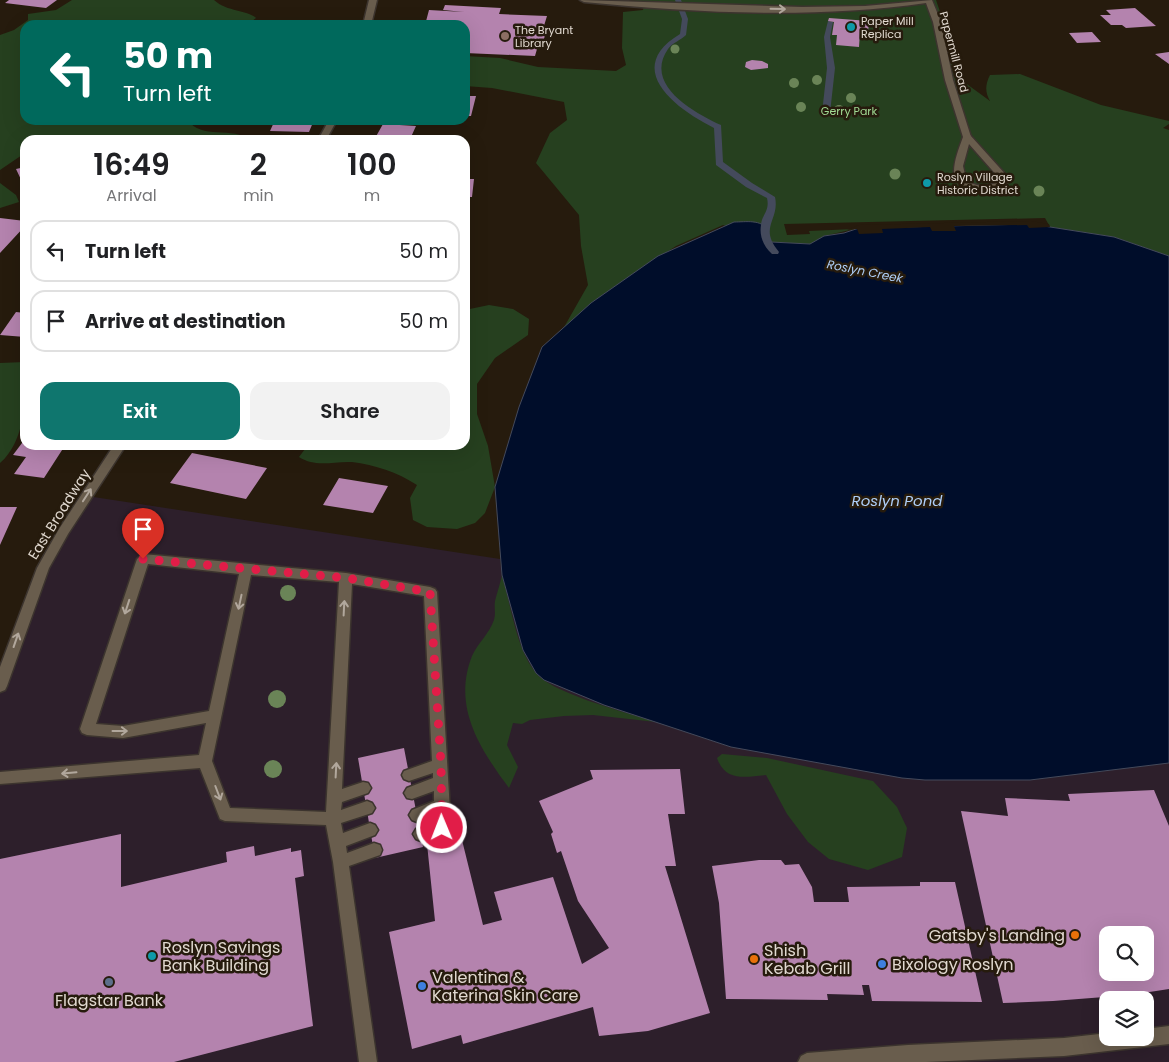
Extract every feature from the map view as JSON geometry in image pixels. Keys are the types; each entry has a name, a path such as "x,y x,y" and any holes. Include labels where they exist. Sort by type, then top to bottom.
{"street":[{"path":"368,20 373,0"},
{"name":"Papermill Road","path":"584,0 669,7 853,10 928,0 937,22 948,80 967,136"},
{"path":"967,136 1004,178 1004,182 999,186 983,188 966,183 960,178 959,169 967,136"},
{"name":"East Broadway","path":"0,686 43,568 63,532 117,450"},
{"path":"216,716 123,732 86,729 143,559 346,578 430,592 441,764 442,828 420,834"},
{"path":"246,570 205,761 225,814 333,819 367,808"},
{"path":"346,578 333,819 341,862 368,1062"},
{"path":"0,778 205,761"},
{"path":"409,775 441,764"},
{"path":"412,793 441,782"},
{"path":"334,798 364,788"},
{"path":"417,814 442,805"},
{"path":"338,842 370,830"},
{"path":"341,862 374,850"},
{"path":"807,1062 908,1054 999,1056 1169,1035"}],"shaded area":[{"path":"87,496 500,559 502,575 604,705 731,747 925,780 1030,780 1169,763 1169,1062 0,1062 0,691 27,606"}],"green space":[{"path":"72,0 214,0 225,7 256,18 253,20 28,20 28,14 56,10"},
{"name":"Gerry Park","path":"630,0 936,0 964,82 990,101 986,88 990,75 1020,74 1101,105 1169,121 1169,124 1163,128 1169,130 1169,256 1114,237 1050,227 1045,218 784,224 787,235 810,234 809,231 854,229 824,236 811,244 771,242 723,225 676,246 591,303 563,329 588,285 581,246 579,215 536,163 550,133 567,120 564,102 492,88 470,86 470,56 500,58 538,67 616,71 626,65 622,48 623,12 643,10 645,2"},
{"path":"20,26 20,125 192,125 200,130 239,135 20,135 20,156 0,170 0,35"},
{"path":"0,183 16,195 19,202 0,208"},
{"path":"489,305 513,309 529,319 528,335 495,358 477,384 477,414 488,446 495,487 485,513 475,523 457,529 427,527 413,520 410,498 417,485 409,480 369,465 352,462 318,463 299,457 304,450 470,450 470,309"},
{"path":"20,362 20,428 11,449 0,463 0,363"},
{"path":"502,575 519,639 529,663 536,673 545,681 574,695 656,722 593,715 530,720 522,724 513,723 507,745 518,767 509,788 479,743 467,710 465,693 472,656 494,620 495,601"},
{"path":"722,754 767,758 873,781 897,807 907,828 902,857 868,870 829,859 808,842 787,814 766,775 744,777 731,774 725,771 717,758"}],"water":[{"name":"Roslyn Pond","path":"734,222 753,222 765,226 768,230 765,238 771,242 810,244 824,236 844,233 859,228 1031,224 1114,237 1169,256 1169,763 1030,780 925,780 902,778 731,747 604,705 544,680 536,673 523,650 502,575 495,487 519,407 542,347 591,303 658,256"}],"pier":[{"path":"1031,221 1049,224 1050,227 1029,228 1027,225 954,226 956,231 932,231 930,227 882,229 883,233 859,234 857,229 847,230 859,225"}],"building":[{"path":"9,0 57,0 46,8 5,3"},
{"name":"The Bryant Library","path":"445,5 501,8 499,14 547,16 543,29 547,29 543,42 539,42 535,56 470,53 470,20 426,20 429,10 464,12 443,10"},
{"path":"1135,8 1156,26 1126,28 1122,25 1111,25 1100,15 1111,15 1106,10"},
{"name":"Paper Mill Replica","path":"829,18 869,21 868,33 860,32 859,47 836,45 837,35 832,35 834,22 828,21"},
{"path":"1092,32 1101,42 1077,43 1069,33"},
{"path":"1169,52 1169,64 1155,54"},
{"path":"752,60 768,64 768,68 751,70 745,67 746,62"},
{"path":"470,96 476,96 471,116"},
{"path":"273,125 312,125 309,132 270,131"},
{"path":"382,125 416,126 412,135 377,135"},
{"path":"20,168 20,177 16,169"},
{"path":"470,179 474,179 472,197 470,197"},
{"path":"0,218 20,220 20,231 0,253"},
{"path":"16,312 20,312 20,337 0,335"},
{"path":"20,446 20,450 62,450 44,478 14,474 26,457 13,455"},
{"path":"192,453 267,468 246,499 170,483"},
{"path":"339,478 388,486 373,513 323,505"},
{"path":"0,507 17,507 0,545"},
{"path":"404,748 423,847 375,858 358,758"},
{"path":"680,769 685,814 668,814 676,866 665,866 710,1013 648,1031 599,1036 593,1007 463,1044 461,1035 412,1049 389,932 435,921 427,844 461,836 483,925 502,920 494,892 553,877 582,964 609,948 578,901 561,851 557,853 551,834 553,832 539,801 593,779 590,770"},
{"path":"1154,790 1169,826 1169,989 1154,991 1099,991 1099,997 1003,1003 961,811 1008,816 1005,798 1070,801 1068,794"},
{"name":"Roslyn Savings Bank Building","path":"121,834 121,887 227,862 226,852 254,846 255,856 291,848 291,852 301,850 304,876 295,878 313,1026 174,1062 0,1062 0,859"},
{"path":"759,860 781,860 785,865 799,864 812,887 814,902 849,902 847,887 920,886 920,882 955,882 982,1002 872,1001 869,985 862,985 864,995 827,994 828,1000 726,999 719,903 712,866"}],"waterway":[{"name":"Roslyn Creek","path":"678,0 685,19 683,35 664,49 658,62 658,75 663,87 671,97 694,115 718,127 719,163 749,185 771,197 773,206 765,225 768,246 775,252"},
{"name":"Roslyn Creek","path":"826,113 831,68 827,37 830,22"}],"place":[{"name":"Paper Mill Replica","path":"851,27"},
{"name":"The Bryant Library","path":"505,36"},
{"name":"Roslyn Village Historic District","path":"927,183"},
{"name":"Gatsby's Landing","path":"1075,935"},
{"name":"Roslyn Savings Bank Building","path":"152,956"},
{"name":"Shish Kebab Grill","path":"754,959"},
{"name":"Bixology Roslyn","path":"882,964"},
{"name":"Flagstar Bank","path":"109,982"},
{"name":"Valentina & Katerina Skin Care","path":"422,986"}],"route":[{"path":"143,559 346,578 430,592 441,764 442,828"}]}
